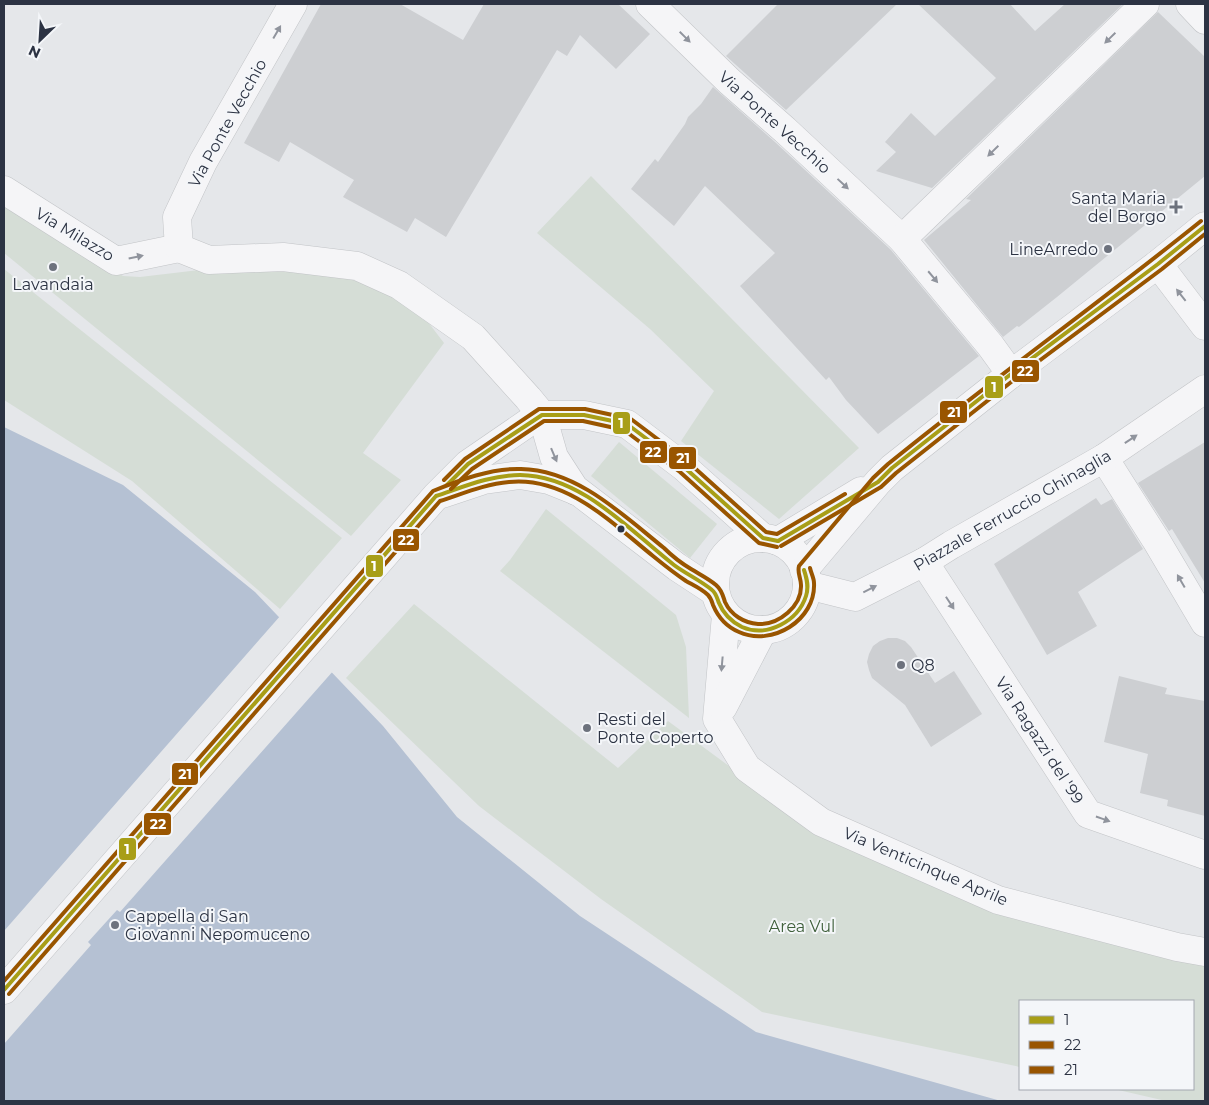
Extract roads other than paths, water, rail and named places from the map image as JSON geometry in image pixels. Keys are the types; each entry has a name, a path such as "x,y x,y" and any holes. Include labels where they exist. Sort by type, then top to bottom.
{"street":[{"name":"Via Ponte Vecchio","path":"179,248 177,217 203,162 293,4"},
{"name":"Via Ponte Vecchio","path":"650,4 729,80 902,239 990,345 1011,374"},
{"path":"902,239 1145,4"},
{"path":"1190,4 1205,20"},
{"name":"Via Milazzo","path":"4,190 116,261 179,248"},
{"path":"806,577 878,482 892,468 1011,374 1158,264 1205,226"},
{"path":"179,248 209,260 283,256 357,266 399,285 473,337 542,415 554,457 576,490"},
{"path":"1158,264 1205,326"},
{"name":"Piazzale Ferruccio Ghinaglia","path":"806,577 854,597 924,562 1104,458 1205,390"},
{"path":"484,480 530,443 542,415"},
{"path":"4,990 436,496 468,464 542,415 584,415 627,424 684,467 770,539 797,555 806,577 805,599 799,611 789,621 777,628 749,629 735,624 721,604 613,516 580,492 548,480 520,475 484,480 436,496"},
{"path":"1104,458 1156,540 1205,624"},
{"path":"717,719 721,604 715,579 718,565 726,553 750,539 770,539 878,482"},
{"name":"Via Ragazzi del '99","path":"924,562 1088,814 1205,855"},
{"path":"717,719 763,630"},
{"name":"Via Venticinque Aprile","path":"717,719 747,768 822,822 998,900 1177,947 1205,952"}],"water":[{"path":"4,427 123,485 255,592 383,726 457,817 580,916 756,1032 1001,1101 4,1101"}],"place":[{"name":"Santa Maria del Borgo","path":"1176,207"},
{"name":"LineArredo","path":"1108,249"},
{"name":"Lavandaia","path":"53,267"},
{"name":"Q8","path":"901,665"},
{"name":"Resti del Ponte Coperto","path":"587,728"},
{"name":"Cappella di San Giovanni Nepomuceno","path":"115,925"}],"park label":[{"name":"Area Vul","path":"802,926"}]}
